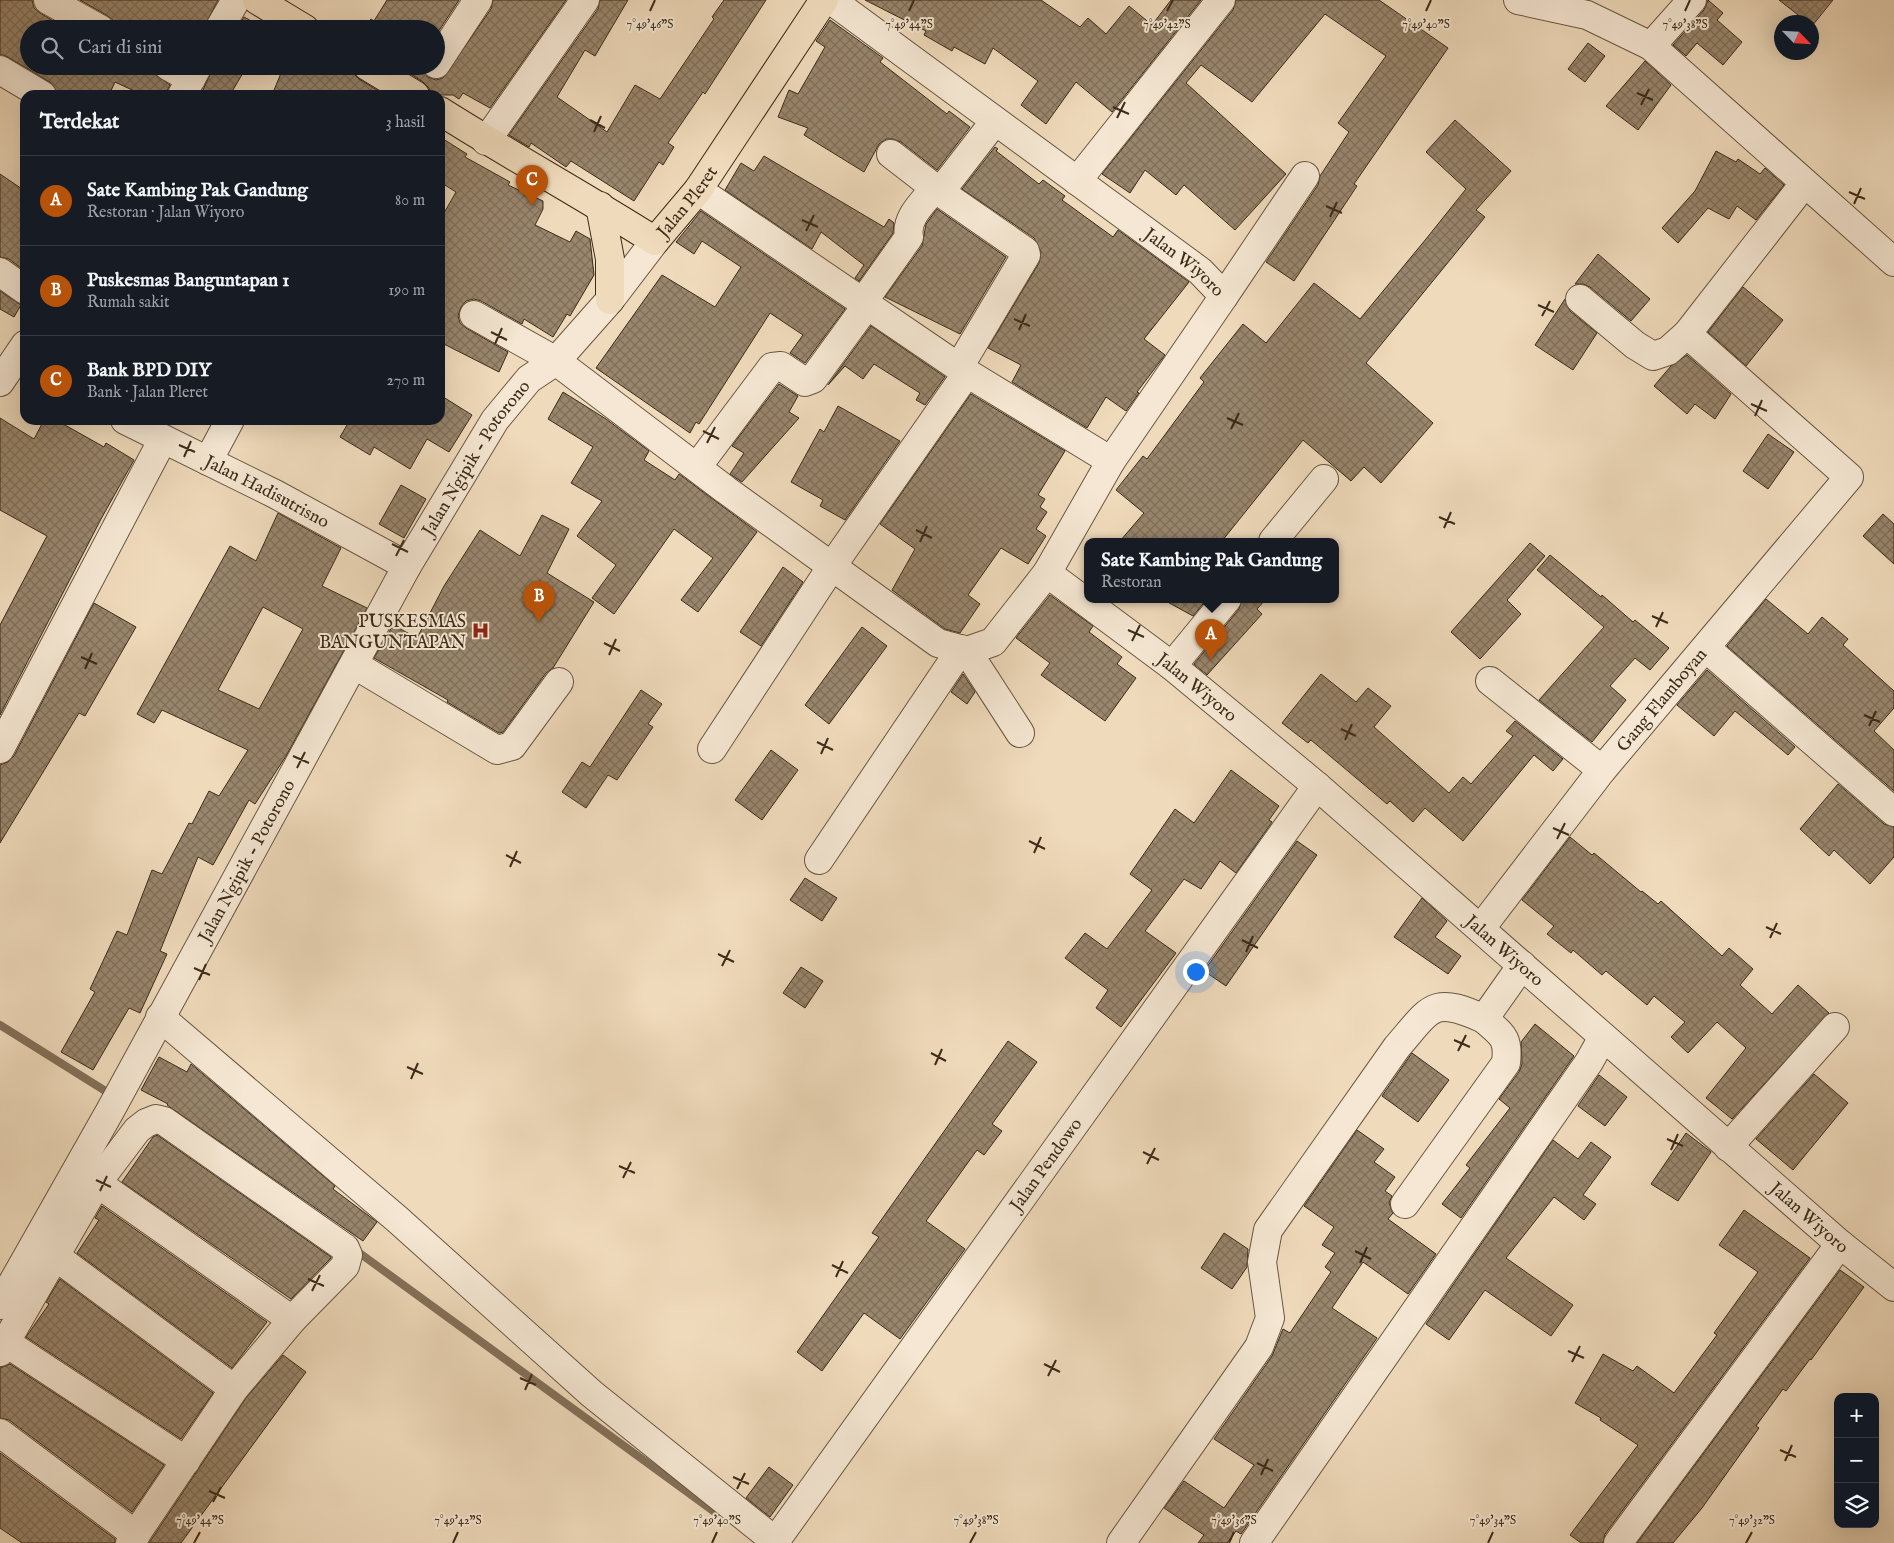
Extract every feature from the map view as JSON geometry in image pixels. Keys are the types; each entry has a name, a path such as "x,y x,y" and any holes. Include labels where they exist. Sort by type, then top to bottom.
{"main road":[{"path":"258,0 290,20"},
{"name":"Jalan Pleret","path":"445,114 486,141 600,206 655,241 698,190 824,0"},
{"path":"382,75 407,90"},
{"path":"600,206 610,259 610,300"}],"street":[{"path":"48,0 84,20"},
{"path":"225,20 236,0"},
{"path":"445,50 478,0"},
{"path":"486,141 585,0"},
{"name":"Jalan Wiyoro","path":"831,0 1200,271 1224,296 1111,461 1047,573 1084,601"},
{"path":"1077,181 1221,0"},
{"path":"1518,0 1594,8 1651,46 1894,262"},
{"path":"1651,46 1692,0"},
{"path":"0,70 34,90"},
{"path":"418,90 428,75"},
{"path":"697,467 772,367 781,366 805,382 813,379 909,237 907,229 910,221 995,121"},
{"path":"712,748 963,370 1026,255 1025,251 937,190 891,154"},
{"path":"1224,296 1305,176"},
{"path":"1580,299 1635,345 1654,356 1668,351 1687,334 1804,184"},
{"path":"698,190 963,370 1111,461"},
{"name":"Jalan Ngipik - Potorono","path":"0,1306 44,1251 160,1018 355,665 407,566 495,420 529,379 556,361 610,300 655,241"},
{"path":"0,272 20,286"},
{"path":"474,315 556,361 697,467 938,643 964,650 993,642 1047,573"},
{"name":"Gang Flamboyan","path":"1481,928 1602,770 1849,477 1687,334"},
{"path":"11,375 20,356"},
{"name":"Jalan Hadisutrisno","path":"135,425 275,494 407,566"},
{"path":"208,461 227,425"},
{"path":"0,749 163,439"},
{"path":"1276,538 1324,479"},
{"name":"Jalan Wiyoro","path":"1087,603 1172,666 1317,786 1481,928 1728,1147 1840,1244 1894,1287"},
{"path":"1172,666 1224,603"},
{"path":"1706,648 1894,812"},
{"path":"964,650 1020,733"},
{"path":"819,860 964,650"},
{"path":"355,665 497,750 512,746 559,682"},
{"path":"1490,681 1602,770"},
{"name":"Jalan Pendowo","path":"781,1540 1317,786"},
{"path":"1484,1019 1522,965"},
{"path":"1121,1543 1259,1346 1270,1318 1262,1262 1268,1230 1397,1047 1421,1019 1432,1010 1444,1006 1459,1007 1484,1019 1501,1034 1508,1046 1506,1063 1405,1204"},
{"path":"160,1018 397,1219 592,1394 781,1540"},
{"path":"1728,1147 1835,1027"},
{"path":"1254,1543 1589,1062 1603,1037"},
{"path":"0,1433 133,1539 186,1461 234,1389 292,1320 345,1266 348,1255 345,1248 336,1240 164,1121 156,1119 137,1130 44,1251 3,1347 186,1461"},
{"path":"97,1183 292,1320"},
{"path":"1618,1543 1840,1244"},
{"path":"44,1251 234,1389"}],"building":[{"path":"0,0 32,0 34,8 52,20 20,20 20,64 0,54"},
{"path":"80,0 218,0 208,20 113,20"},
{"path":"387,0 459,0 445,21 375,20"},
{"path":"493,0 566,0 490,108 463,93 459,99 453,95 445,95 445,90 430,90 423,82 412,75 427,75 436,80 443,78 491,9"},
{"path":"600,0 628,0 595,56 585,50 557,97 607,132 635,85 660,99 714,19 712,17 724,0 766,0 705,94 703,92 668,143 674,147 663,165 659,162 634,201 571,161 566,167 531,143 529,147 509,135 598,9"},
{"path":"865,0 1041,0 1080,27 1088,18 1106,34 1129,6 1152,25 1171,0 1201,0 1112,112 1076,82 1046,124 1021,105 1038,81 993,48 985,64 954,47 952,51 924,35 926,31"},
{"path":"1236,0 1379,0 1448,48 1354,184 1357,186 1294,281 1266,262 1318,185 1320,176 1349,132 1338,123 1386,56 1325,14 1252,102 1201,65 1186,83 1286,174 1235,230 1184,185 1176,195 1145,170 1130,193 1102,174 1233,10"},
{"path":"1708,0 1723,13 1717,20 1742,42 1723,65 1697,43 1686,56 1673,45 1704,10"},
{"path":"1779,0 1833,0 1819,17 1819,15 1798,15"},
{"path":"830,20 883,58 880,62 947,114 949,111 970,127 937,170 901,142 886,139 879,144 864,172 804,135 808,128 778,117 789,90 798,94 825,47 816,41"},
{"path":"1588,43 1605,56 1585,82 1568,69"},
{"path":"1645,61 1671,85 1638,130 1606,106"},
{"path":"38,75 156,75 170,85 168,90 132,90 115,82 111,90 56,90 50,82"},
{"path":"210,75 242,75 233,90 203,90"},
{"path":"280,75 355,75 377,90 274,90"},
{"path":"1455,120 1511,171 1476,210 1485,217 1366,363 1433,423 1381,483 1364,467 1351,481 1303,440 1224,538 1123,538 1144,513 1116,490 1143,456 1147,459 1204,382 1200,378 1243,324 1266,343 1314,283 1360,319 1466,189 1426,152"},
{"path":"445,140 467,154 465,157 510,182 508,185 543,201 543,209 535,225 570,242 576,231 590,239 594,275 570,316 567,314 553,337 524,319 522,324 481,301 474,299 466,301 461,307 458,316 460,323 508,352 499,372 445,345 445,211 456,192 445,185"},
{"path":"995,147 998,149 996,151 1039,184 1043,180 1065,196 1062,200 1113,237 1118,230 1189,282 1144,339 1165,355 1137,392 1139,393 1126,411 1106,397 1087,428 1012,382 1021,365 988,348 1039,263 1041,252 1034,238 962,189"},
{"path":"1716,151 1736,162 1738,159 1760,174 1765,168 1784,185 1756,220 1737,206 1729,219 1708,208 1678,243 1662,228 1695,191"},
{"path":"764,156 884,227 889,219 894,223 893,233 859,281 855,278 864,265 821,232 812,249 725,190 741,163 754,171"},
{"path":"0,174 20,188 20,267 9,259 0,257"},
{"path":"937,209 1006,257 960,334 885,297 922,246 926,224"},
{"path":"701,211 845,309 805,363 790,353 803,335 770,313 699,424 696,422 690,433 596,368 662,275 715,307 741,267 702,241 694,254 676,242"},
{"path":"1598,254 1650,299 1631,321 1590,287 1583,284 1575,284"},
{"path":"1743,287 1783,320 1746,366 1708,332"},
{"path":"0,291 20,304 14,317 0,309"},
{"path":"1565,299 1570,311 1597,333 1573,370 1535,345"},
{"path":"871,326 945,377 925,405 916,400 920,393 874,364 863,379 845,366 828,385"},
{"path":"1687,355 1731,394 1715,419 1695,404 1687,414 1654,386 1671,366"},
{"path":"779,384 798,396 789,412 799,418 742,482 730,474 744,453 732,446"},
{"path":"563,392 606,419 649,451 644,460 675,480 679,474 757,532 698,612 681,600 713,558 674,529 614,614 592,598 616,565 577,536 602,501 571,483 593,447 548,419"},
{"path":"971,394 1065,451 1038,495 1045,499 1040,507 1047,512 1036,529 1046,536 1028,564 1001,548 968,595 980,604 960,633 945,629 892,590 915,549 880,524"},
{"path":"445,398 472,415 449,452 427,439 410,469 374,447 370,455 340,437 347,425 445,425"},
{"path":"838,406 900,441 845,520 820,506 823,500 791,482 820,429 824,432"},
{"path":"0,418 34,439 41,425 65,425 104,447 106,443 134,460 101,519 0,715 0,625 47,536 0,510"},
{"path":"1768,434 1794,452 1768,489 1743,471"},
{"path":"401,485 426,499 404,538 379,524"},
{"path":"278,513 341,548 322,586 367,608 286,756 255,804 249,800 213,865 198,857 160,951 167,954 140,1013 129,1008 93,1070 61,1052 95,992 90,989 117,931 127,935 152,870 162,874 189,823 192,824 209,791 219,796 248,750 162,710 154,723 137,714 230,546 256,561","holes":["263,607 303,629 259,709 218,690"]},
{"path":"1883,514 1894,524 1894,564 1863,536"},
{"path":"542,515 569,529 547,573 594,602 553,668 546,673 503,732 499,733 447,702 448,700 374,658 393,625 417,638 444,586 480,530 520,556"},
{"path":"1530,543 1545,556 1507,600 1521,614 1480,659 1451,632"},
{"path":"1550,555 1601,597 1602,595 1633,622 1635,620 1669,648 1650,670 1635,658 1610,686 1626,700 1592,742 1539,700 1604,627 1537,570"},
{"path":"783,567 803,582 761,646 740,632"},
{"path":"1050,595 1093,626 1089,632 1122,657 1117,664 1136,678 1105,721 1041,675 1050,663 1016,638"},
{"path":"1766,599 1808,634 1822,617 1848,639 1843,645 1894,691 1894,708 1874,731 1894,750 1894,791 1727,646"},
{"path":"94,603 136,627 85,716 79,713 0,843 0,765 8,762 14,756"},
{"path":"1169,603 1204,603 1193,616"},
{"path":"1241,603 1262,603 1257,609 1262,614 1207,675 1194,664 1239,609"},
{"path":"862,627 887,646 829,724 805,705"},
{"path":"1707,670 1795,747 1788,755 1735,711 1714,736 1677,705"},
{"path":"963,674 975,692 967,704 951,692"},
{"path":"1321,674 1356,702 1368,688 1391,706 1374,727 1449,793 1463,777 1471,784 1513,736 1506,731 1515,721 1563,759 1553,771 1534,755 1463,841 1425,808 1413,822 1390,801 1387,804 1311,740 1308,743 1282,723"},
{"path":"641,690 662,704 648,724 653,727 617,780 608,775 586,808 562,792 582,762 590,767"},
{"path":"771,750 798,770 762,820 735,800"},
{"path":"1231,770 1279,806 1269,820 1272,822 1236,873 1220,861 1201,889 1184,879 1145,931 1176,953 1121,1027 1096,1008 1108,990 1065,958 1085,933 1107,949 1152,890 1130,874 1175,809 1194,823"},
{"path":"1838,784 1884,824 1894,827 1894,857 1870,884 1834,850 1829,856 1800,829"},
{"path":"1570,837 1592,855 1594,853 1658,904 1661,901 1722,956 1729,948 1753,969 1740,985 1772,1014 1798,985 1829,1013 1732,1119 1706,1098 1746,1048 1717,1022 1688,1053 1671,1037 1685,1022 1654,996 1647,1005 1606,971 1602,975 1573,950 1571,953 1547,934 1554,926 1522,900"},
{"path":"1297,841 1317,855 1226,986 1204,971"},
{"path":"805,878 837,898 822,921 790,900"},
{"path":"1422,898 1447,921 1435,937 1461,956 1448,974 1394,937"},
{"path":"801,967 823,981 805,1008 783,993"},
{"path":"1535,1024 1574,1056 1461,1218 1442,1204 1470,1168 1466,1165 1510,1108 1499,1099 1519,1072 1522,1064 1521,1042"},
{"path":"1008,1041 1037,1062 992,1124 1002,1131 984,1155 977,1150 926,1221 965,1249 900,1339 864,1313 822,1371 797,1352 879,1237 872,1233"},
{"path":"1412,1053 1449,1080 1418,1122 1382,1096"},
{"path":"159,1057 187,1072 191,1064 335,1186 333,1189 377,1222 363,1241 168,1104 141,1090"},
{"path":"1814,1074 1848,1103 1793,1170 1756,1139"},
{"path":"1599,1075 1627,1097 1605,1126 1578,1106"},
{"path":"1357,1130 1384,1149 1374,1162 1395,1177 1385,1191 1392,1196 1389,1203 1393,1213 1388,1219 1436,1254 1408,1294 1363,1262 1332,1308 1377,1338 1241,1534 1236,1531 1227,1543 1198,1543 1204,1535 1164,1508 1184,1481 1224,1508 1254,1465 1214,1439 1272,1356 1283,1329 1290,1333 1331,1272 1325,1267 1335,1253 1322,1245 1334,1227 1304,1206"},
{"path":"1686,1133 1711,1152 1678,1201 1651,1184"},
{"path":"157,1135 331,1258 291,1299 122,1182 153,1137"},
{"path":"1553,1140 1578,1159 1591,1142 1611,1157 1583,1195 1596,1204 1584,1220 1554,1197 1506,1258 1573,1305 1551,1336 1485,1290 1449,1340 1426,1324"},
{"path":"102,1206 267,1322 232,1368 77,1253 99,1220 95,1218"},
{"path":"1744,1210 1810,1258 1605,1534 1603,1543 1581,1543 1570,1535 1638,1445 1600,1420 1601,1418 1575,1403 1603,1354 1633,1371 1637,1366 1674,1393 1717,1335 1714,1333 1758,1272 1719,1245"},
{"path":"1224,1233 1248,1249 1247,1267 1232,1289 1201,1268"},
{"path":"1840,1270 1864,1287 1811,1360 1786,1391 1783,1389 1756,1426 1759,1428 1702,1508 1673,1543 1637,1543"},
{"path":"60,1279 213,1393 181,1439 26,1337 49,1304 46,1302"},
{"path":"283,1355 306,1372 181,1543 149,1543 246,1398"},
{"path":"10,1364 164,1465 132,1512 9,1420 0,1418 0,1368"},
{"path":"0,1453 115,1539 115,1543 22,1543 0,1528"},
{"path":"769,1467 793,1485 770,1517 746,1498"}],"waterway":[{"path":"0,1025 107,1092"},
{"path":"354,1249 716,1513"}],"place":[{"name":"Bank BPD DIY","path":"532,206"},
{"name":"Puskesmas Banguntapan 1","path":"539,622"},
{"name":"PUSKESMAS BANGUNTAPAN","path":"480,631"},
{"name":"Sate Kambing Pak Gandung","path":"1211,660"}]}
